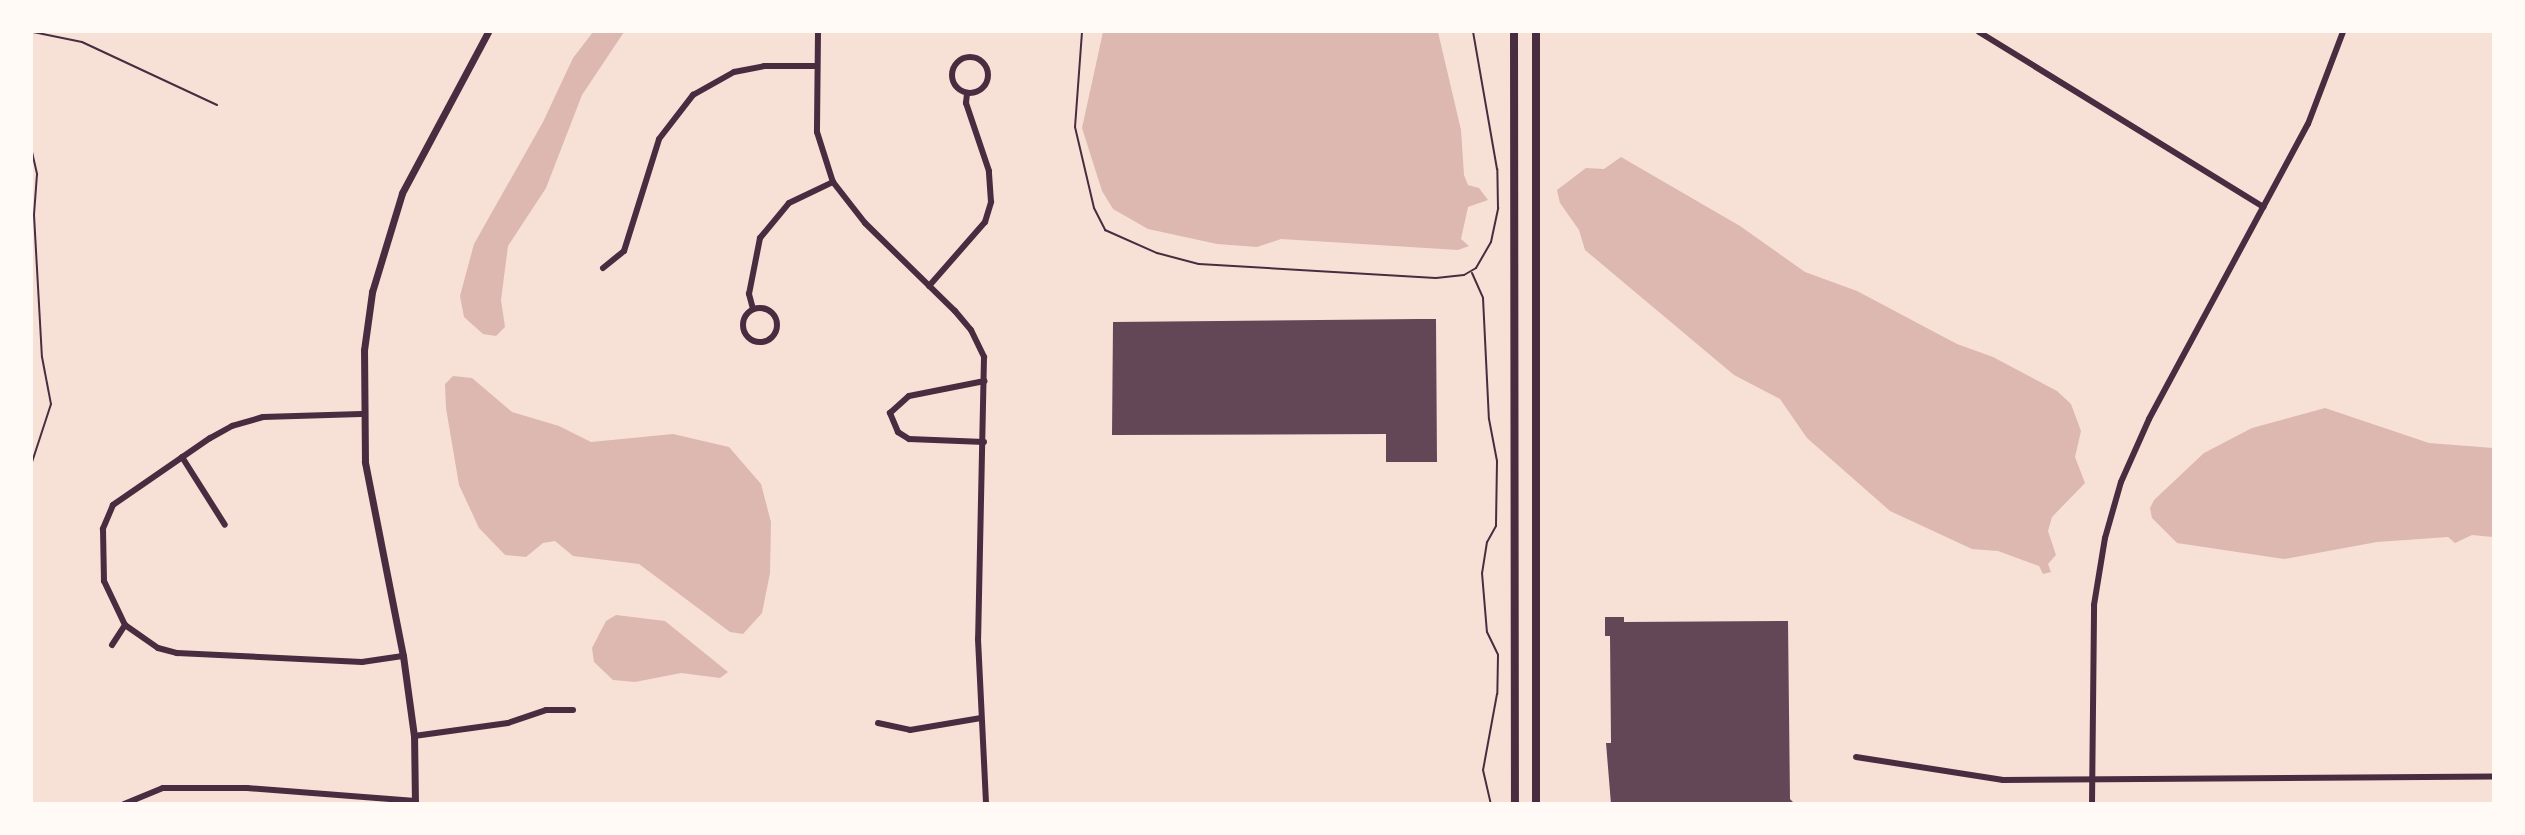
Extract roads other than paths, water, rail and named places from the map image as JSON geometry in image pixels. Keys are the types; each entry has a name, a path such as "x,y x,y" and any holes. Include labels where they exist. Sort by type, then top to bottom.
{"main road":[{"path":"1514,32 1515,803"},
{"path":"1536,32 1536,803"}],"street":[{"path":"124,803 163,788 247,788 415,802 414,736 403,656 370,498 361,414 366,332 384,241 421,151 488,32"},
{"path":"818,32 817,132 833,182 866,223 929,286 981,346 985,382 981,718 986,803"},
{"path":"1979,32 2263,207"},
{"path":"2092,803 2094,605 2115,502 2140,436 2316,106 2343,32"},
{"path":"972,58 983,62 988,78 983,88 967,93 956,87 952,76 960,60 972,58"},
{"path":"603,268 624,251 659,139 692,95 734,72 764,66 817,66"},
{"path":"929,286 985,222 991,202 989,171 966,103 967,93"},
{"path":"753,309 749,294 760,238 789,204 833,182"},
{"path":"753,309 770,310 777,319 774,335 765,341 749,338 743,327 745,316 753,309"},
{"path":"984,442 909,439 898,432 890,413 909,396 985,382"},
{"path":"361,414 254,419 232,426 182,457 113,505 105,524 104,581 125,625 158,648 191,655 362,662 403,656"},
{"path":"182,457 225,525"},
{"path":"112,645 125,625"},
{"path":"414,736 508,723 546,710 573,710"},
{"path":"878,723 910,730 981,718"},
{"path":"1856,757 2003,780 2092,782 2494,777"}]}
